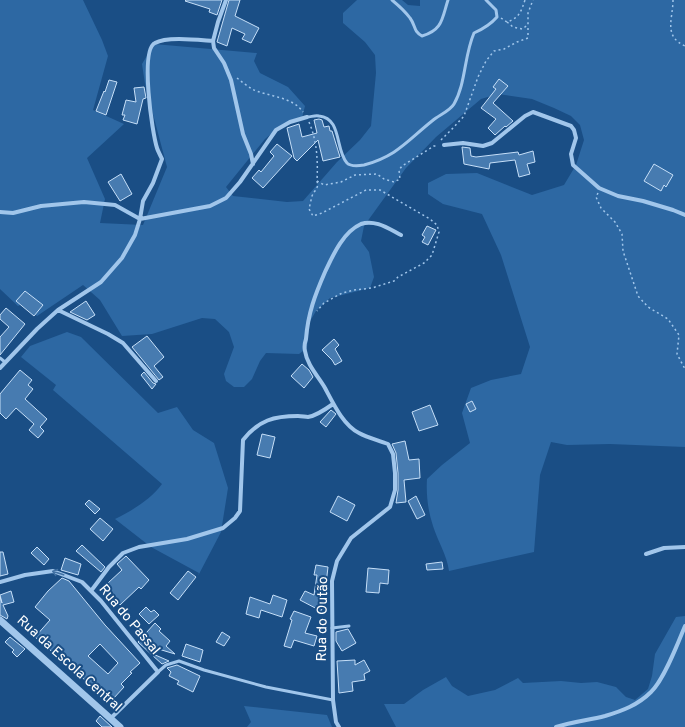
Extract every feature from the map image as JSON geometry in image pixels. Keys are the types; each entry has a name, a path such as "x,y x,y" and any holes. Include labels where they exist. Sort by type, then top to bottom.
{"street":[{"path":"226,0 213,41 214,48 224,63 231,80 243,134 251,154 253,164"},
{"path":"0,368 37,329 58,310 101,282 122,258 135,235 140,219 143,201 153,183 162,159 157,148 153,128 147,74 147,63 151,46 154,43 166,40 213,41"},
{"path":"444,145 463,143 483,146 492,143 525,116 533,112 571,126 574,130 576,138 571,154 573,165 599,188 618,196 643,201 685,215"},
{"path":"0,212 13,213 41,206 84,202 114,205 140,219 210,206 226,198 240,182 276,130 290,122 307,118"},
{"name":"Rua do Outão","path":"339,727 336,722 333,700 332,581 337,561 351,538 390,507 395,490 395,473 393,454 388,444 358,433 351,428 333,404 311,367 305,351 306,331 311,304 329,264 342,240 350,231 362,224 376,223 401,235"},
{"path":"58,310 108,334 123,344 156,381"},
{"path":"91,591 123,553 139,547 187,539 223,528 235,518 240,510 244,440 249,433 259,424 271,419 298,416 309,417 323,411 333,404"},
{"path":"646,554 664,548 685,547"},
{"name":"Rua do Passal","path":"0,582 25,575 53,571 82,582 101,601 158,672"},
{"name":"Rua da Escola Central","path":"0,620 120,727"},
{"path":"556,727 574,721 603,716 625,709 640,701 652,691 662,675 685,626"},
{"path":"110,718 158,672"}],"lane":[{"path":"392,0 406,12 412,20 416,33 422,36 430,34 437,29 442,22 448,0"},
{"path":"307,118 320,116 328,119 335,127 341,155 348,164 356,166 376,161 391,155 405,145 432,120 453,106 459,93 468,49 474,34 488,26 498,17 496,10 486,0"},
{"path":"0,358 5,362"},
{"path":"332,628 349,626"},
{"name":"Rua do Passal","path":"158,672 166,665 179,661 204,670 266,687 333,700"}],"path":[{"path":"507,22 514,20 521,12 525,0"},
{"path":"434,146 464,116 478,77 486,60 494,51 504,50 517,42 528,38 528,13 533,0"},
{"path":"673,0 671,33 677,42 685,46"},
{"path":"498,17 513,27 522,29 528,25"},
{"path":"228,73 253,90 293,103 301,109 307,118"},
{"path":"316,312 324,303 342,293 372,288 394,281 398,276 424,263 432,254 439,232 438,225 430,219 380,190 366,190 322,213 313,216 309,209 312,194 317,190 317,181"},
{"path":"599,188 596,197 601,208 615,222 622,234 623,251 638,296 648,307 668,319 678,335 677,354 685,369"}],"shaded area":[{"path":"0,0 83,0 108,56 93,110 124,124 87,158 105,199 100,223 143,225 167,167 145,84 142,64 154,44 257,53 254,61 260,73 288,87 305,106 302,118 283,124 265,139 226,187 233,196 287,202 303,201 337,162 360,140 371,126 376,73 375,55 365,42 343,23 343,13 357,0 402,0 408,5 420,6 420,0 685,0 685,447 610,444 567,445 551,442 540,475 534,552 449,571 430,515 427,497 427,479 470,443 462,413 471,388 491,380 521,374 530,347 501,255 482,214 443,204 428,194 428,183 446,174 477,173 532,195 564,185 576,165 584,140 580,125 571,116 532,99 498,94 481,99 436,137 406,168 364,226 361,241 369,252 374,277 370,288 330,298 316,311 309,323 307,348 299,354 266,353 260,361 252,379 244,387 234,387 226,381 224,374 234,347 229,332 215,319 202,318 152,334 122,336 100,300 83,285 37,316 24,303 18,306 0,289"},
{"path":"67,332 81,337 158,413 177,407 193,430 214,443 228,488 221,532 198,575 199,573 151,547 115,519 141,504 162,484 53,390 56,385 21,357 30,346"},
{"path":"685,616 685,727 396,727 384,704 404,704 423,690 446,677 452,686 468,696 495,690 518,678 523,683 561,681 581,683 597,682 616,687 626,697 635,700 648,689 652,676 655,654 676,617"},
{"path":"244,706 327,715 332,727 247,727 251,722"}],"building":[{"path":"222,0 217,15 209,12 210,9 185,1"},
{"path":"229,0 240,0 235,16 259,28 251,43 242,39 245,34 232,28 227,46 217,42"},
{"path":"499,79 508,86 493,103 513,121 495,135 488,128 496,119 481,108 496,89 493,87"},
{"path":"109,80 117,82 106,115 96,111"},
{"path":"144,87 146,98 143,99 137,124 123,120 125,115 122,115 126,100 136,102 134,88"},
{"path":"314,120 322,120 324,127 329,126 330,131 332,131 340,157 323,161 318,140 297,161 294,158 287,128 299,124 302,137 317,133"},
{"path":"277,144 292,156 263,188 252,178 259,170 261,172 274,156 270,152"},
{"path":"462,147 470,148 471,156 476,157 518,152 519,155 533,151 535,162 527,164 530,174 519,177 515,160 490,163 489,169 464,164"},
{"path":"654,164 673,175 666,187 664,185 661,191 644,181"},
{"path":"121,174 132,194 120,201 108,182"},
{"path":"427,226 436,230 428,245 422,242 425,237 422,235"},
{"path":"25,291 43,305 34,316 16,301"},
{"path":"86,301 95,315 87,320 70,312"},
{"path":"6,308 25,324 0,355 0,337 9,327 0,319 0,315"},
{"path":"147,336 164,357 154,366 163,377 159,380 132,347"},
{"path":"334,339 339,345 335,349 342,361 335,365 322,350"},
{"path":"302,364 309,370 313,377 304,388 291,376"},
{"path":"20,370 32,380 28,385 33,389 25,399 47,419 40,427 44,431 38,438 29,430 34,424 16,408 6,419 0,413 0,394"},
{"path":"144,372 153,383 156,384 152,389 141,375"},
{"path":"472,401 476,409 470,412 466,404"},
{"path":"430,405 438,425 419,431 412,412"},
{"path":"331,410 336,414 326,427 320,422"},
{"path":"262,434 275,437 270,458 257,455"},
{"path":"405,441 409,460 419,459 420,478 404,480 406,502 396,503 398,473 396,453 392,444"},
{"path":"338,496 355,505 347,521 330,512"},
{"path":"416,496 425,515 417,519 408,501"},
{"path":"89,500 100,509 95,514 85,504"},
{"path":"100,518 113,529 103,541 90,529"},
{"path":"82,545 105,567 101,572 76,551"},
{"path":"37,547 49,559 44,565 31,553"},
{"path":"0,552 3,552 8,574 0,576"},
{"path":"126,556 149,580 141,589 139,587 120,605 105,589 110,585 108,583 122,570 117,564"},
{"path":"65,558 81,564 78,575 61,570"},
{"path":"442,562 443,569 427,570 426,564"},
{"path":"316,565 328,567 325,602 321,611 300,600 305,591 314,595 317,575 314,575"},
{"path":"368,568 389,570 388,584 380,583 379,593 366,592"},
{"path":"188,571 196,577 178,600 170,593"},
{"path":"62,578 69,581 105,625 140,663 130,672 132,673 121,684 124,687 113,699 97,683 95,682 92,686 35,637 50,620 35,607 48,591","holes":["100,644 118,663 108,674 88,656"]},
{"path":"11,591 14,602 3,605 8,616 7,619 0,615 0,597 2,603 0,595"},
{"path":"273,595 287,600 282,617 261,610 259,618 246,614 250,597 270,604"},
{"path":"146,607 151,612 154,610 159,615 149,624 139,614"},
{"path":"294,611 311,617 305,633 317,636 314,646 294,640 291,648 284,646 292,620 290,619"},
{"path":"155,623 161,629 159,631 170,641 166,646 175,654 155,648 152,655 138,642"},
{"path":"348,629 356,643 342,651 336,641 336,632"},
{"path":"222,632 230,637 224,646 216,642"},
{"path":"10,637 25,649 17,657 12,652 14,650 5,642"},
{"path":"186,644 203,650 200,662 182,656"},
{"path":"153,654 169,661 162,664 152,655"},
{"path":"355,660 355,665 364,660 370,671 364,674 365,680 352,682 353,691 339,693 337,661"},
{"path":"177,665 200,676 193,692 177,684 179,681 169,676 171,672 167,668"},
{"path":"100,716 112,727 102,727 96,721"}]}
